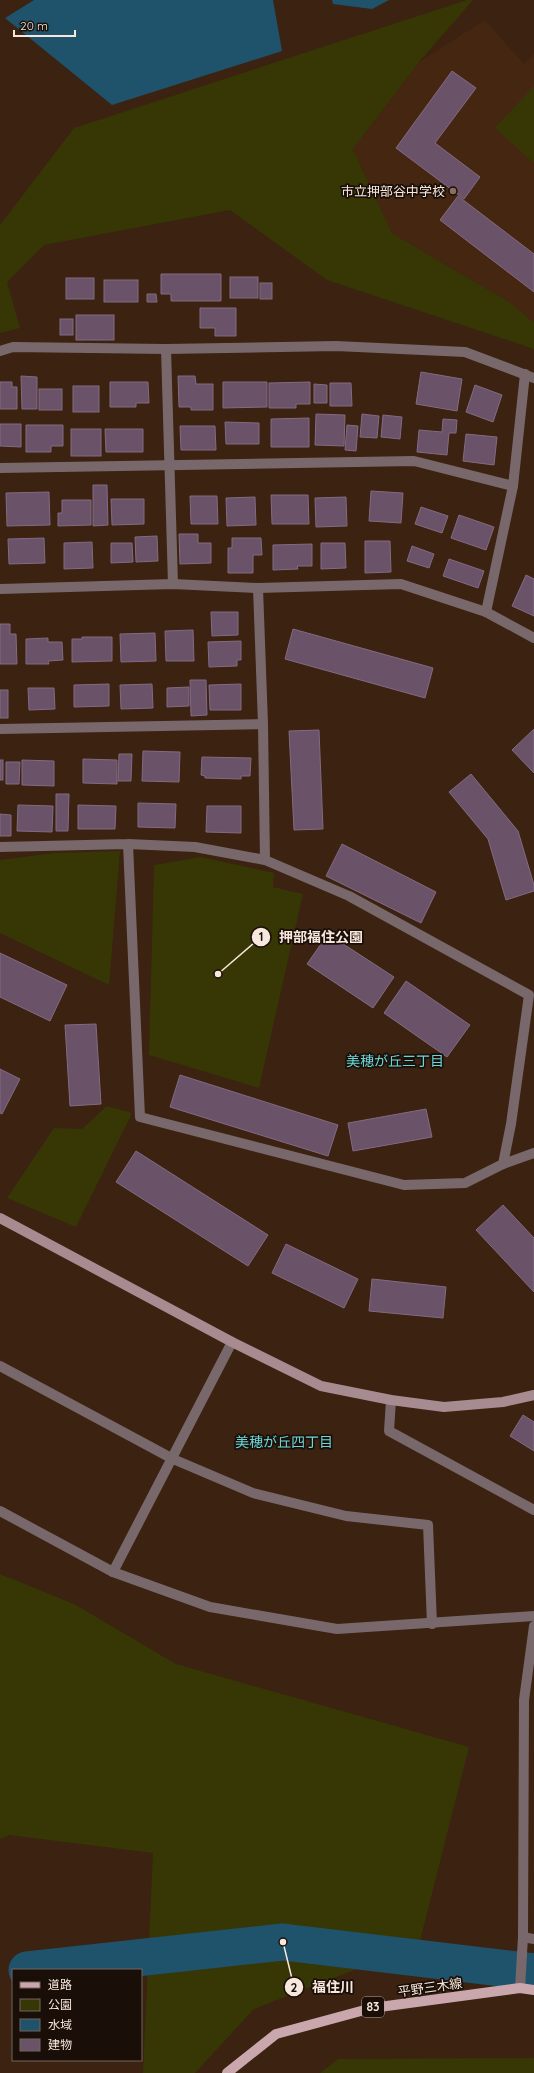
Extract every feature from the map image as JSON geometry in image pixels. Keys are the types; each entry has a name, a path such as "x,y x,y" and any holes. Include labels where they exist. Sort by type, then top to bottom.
{"main road":[{"name":"平野三木線","path":"227,2073 276,2034 372,2008 520,1988 534,1990"}],"street":[{"path":"0,351 13,347 166,349 336,346 464,352 530,376 514,486 486,612"},
{"path":"166,349 173,584"},
{"path":"0,468 414,461 514,486"},
{"path":"0,589 173,584 258,588 401,584 486,612 534,638"},
{"path":"258,588 263,724 265,860"},
{"path":"0,729 263,724"},
{"path":"128,844 140,1117 404,1185 465,1183 503,1164 534,1153"},
{"path":"0,847 128,844 195,847 265,860 349,896 458,957 506,980 529,995 511,1124 503,1164"},
{"path":"0,1218 232,1342 321,1386 391,1400 444,1407 503,1402 534,1395"},
{"path":"113,1572 173,1459 232,1342"},
{"path":"0,1366 173,1459 253,1493 346,1516 428,1525 432,1624"},
{"path":"391,1400 389,1431 534,1510"},
{"path":"0,1511 113,1572 210,1607 337,1629 432,1624 534,1616"},
{"path":"520,1988 523,1937 529,1722 524,1700 534,1626"},
{"path":"523,1937 534,1938"}],"shaded area":[{"name":"市立押部谷中学校","path":"485,20 524,64 534,54 534,322 509,302 392,233 353,149 419,62"}],"green space":[{"path":"467,0 473,0 419,62 353,149 392,233 509,302 534,322 534,350 327,280 230,210 44,245 7,282 20,328 0,333 0,225 74,128"},
{"path":"534,86 534,163 495,128"},
{"path":"120,851 109,985 0,933 0,860 54,853"},
{"path":"201,857 274,873 273,887 303,894 259,1088 149,1055 154,865"},
{"path":"107,1106 132,1113 76,1227 7,1198 54,1128 82,1129"},
{"path":"0,1574 74,1604 176,1664 469,1747 419,1945 254,2009 195,2073 143,2073 153,1853 9,1835 0,1839"},
{"path":"534,2058 534,2073 320,2073 338,2059"}],"water":[{"path":"34,0 273,0 282,51 112,105 5,18"},
{"path":"332,0 389,0 372,9 333,4"}],"building":[{"path":"452,71 476,88 435,143 480,177 464,199 396,148"},
{"path":"458,196 534,254 534,292 440,220"},
{"path":"161,274 221,274 221,301 171,301 171,294 161,294"},
{"path":"230,277 258,277 258,298 230,298"},
{"path":"66,278 94,278 94,299 66,299"},
{"path":"104,280 138,280 138,302 104,302"},
{"path":"260,283 272,283 272,299 260,299"},
{"path":"147,294 156,294 157,302 147,302"},
{"path":"200,308 236,308 236,336 215,336 215,328 200,328"},
{"path":"76,315 114,315 114,340 76,340"},
{"path":"60,319 73,319 73,335 60,335"},
{"path":"421,372 462,379 457,411 416,404"},
{"path":"21,376 37,377 37,409 22,409"},
{"path":"178,376 195,376 196,384 213,384 213,410 191,410 191,407 179,407"},
{"path":"0,382 12,382 12,387 17,387 17,409 0,409"},
{"path":"110,382 148,382 149,403 136,403 136,407 110,407"},
{"path":"223,382 267,382 267,407 223,408"},
{"path":"310,382 310,404 296,404 296,408 269,408 269,383"},
{"path":"330,383 351,383 352,406 330,406"},
{"path":"314,384 327,385 327,403 314,403"},
{"path":"475,385 502,395 493,422 466,412"},
{"path":"73,386 99,386 99,412 73,412"},
{"path":"39,389 62,389 62,410 39,410"},
{"path":"316,414 345,415 344,446 315,445"},
{"path":"362,414 379,416 377,438 360,437"},
{"path":"383,415 402,417 400,439 381,437"},
{"path":"309,418 309,447 271,447 271,419"},
{"path":"443,419 457,420 456,433 449,433 447,455 417,452 419,430 442,432"},
{"path":"225,422 259,423 259,444 226,444"},
{"path":"0,424 21,424 21,447 0,446"},
{"path":"26,425 63,425 63,446 51,446 51,452 26,452"},
{"path":"347,425 358,426 356,451 345,450"},
{"path":"180,426 215,426 216,450 181,450"},
{"path":"71,429 101,429 101,456 71,456"},
{"path":"105,429 143,429 143,452 106,452"},
{"path":"466,434 497,437 494,465 463,461"},
{"path":"93,485 107,485 108,525 93,526"},
{"path":"371,491 403,493 401,523 369,521"},
{"path":"49,492 50,525 7,526 6,493"},
{"path":"271,495 308,495 309,524 272,524"},
{"path":"190,496 217,496 218,524 191,524"},
{"path":"255,497 256,525 227,526 226,498"},
{"path":"346,497 347,526 316,527 315,498"},
{"path":"111,499 144,499 144,524 112,525"},
{"path":"62,500 91,500 91,525 58,526 58,513 62,513"},
{"path":"421,507 448,516 442,533 415,524"},
{"path":"459,515 494,527 486,550 451,538"},
{"path":"179,534 198,534 198,543 211,543 211,563 180,564"},
{"path":"157,536 158,561 136,562 135,537"},
{"path":"44,538 45,563 9,564 8,539"},
{"path":"232,538 261,538 262,555 253,555 253,573 228,573 228,548 232,548"},
{"path":"365,541 390,541 391,572 365,573"},
{"path":"92,542 93,568 64,569 64,543"},
{"path":"111,543 132,543 133,562 111,563"},
{"path":"321,543 345,543 346,568 321,569"},
{"path":"312,544 312,566 297,566 298,569 273,570 273,545"},
{"path":"412,546 434,554 429,568 407,561"},
{"path":"449,559 484,571 478,588 443,576"},
{"path":"526,575 534,579 534,616 512,606"},
{"path":"211,612 238,612 238,635 212,636"},
{"path":"0,624 10,624 10,634 16,634 17,664 0,664"},
{"path":"293,629 433,668 425,698 285,659"},
{"path":"193,630 194,661 166,661 165,631"},
{"path":"155,633 156,661 121,662 120,634"},
{"path":"82,637 112,637 112,661 72,662 72,639 82,639"},
{"path":"48,638 48,642 62,642 63,660 48,661 49,664 26,664 26,639"},
{"path":"241,641 241,660 237,660 237,666 209,667 208,642"},
{"path":"190,680 206,680 207,715 191,716"},
{"path":"109,684 109,706 74,707 74,685"},
{"path":"152,684 153,708 121,709 120,685"},
{"path":"241,684 241,710 210,710 209,685"},
{"path":"189,687 189,706 167,707 167,688"},
{"path":"28,688 54,688 55,709 29,710"},
{"path":"0,690 8,690 8,718 0,718"},
{"path":"534,729 534,773 512,750"},
{"path":"319,730 323,829 294,830 289,731"},
{"path":"143,751 180,752 179,782 142,781"},
{"path":"119,754 132,754 131,781 118,781"},
{"path":"202,757 251,758 250,776 241,776 241,779 205,778 205,776 201,775"},
{"path":"83,759 117,760 117,784 83,783"},
{"path":"0,760 3,760 3,780 0,780"},
{"path":"22,760 54,761 54,786 22,785"},
{"path":"6,762 20,762 19,784 6,784"},
{"path":"471,774 518,831 534,885 534,891 506,900 488,839 449,792"},
{"path":"56,794 69,794 68,831 56,831"},
{"path":"138,803 176,804 175,828 138,827"},
{"path":"18,805 53,806 52,832 17,831"},
{"path":"78,805 116,806 115,829 78,829"},
{"path":"207,806 241,806 241,833 206,832"},
{"path":"0,814 11,815 11,836 0,836"},
{"path":"342,844 436,892 421,923 326,876"},
{"path":"328,934 394,977 373,1008 307,964"},
{"path":"0,953 67,985 50,1021 0,997"},
{"path":"406,981 470,1025 447,1057 384,1013"},
{"path":"96,1024 101,1104 70,1106 65,1025"},
{"path":"0,1069 20,1079 2,1114 0,1113"},
{"path":"180,1075 338,1125 328,1156 170,1107"},
{"path":"426,1109 432,1137 353,1151 348,1123"},
{"path":"136,1151 268,1235 248,1266 116,1182"},
{"path":"503,1205 534,1238 534,1292 476,1230"},
{"path":"286,1244 358,1279 344,1308 272,1273"},
{"path":"372,1279 446,1287 443,1318 369,1311"},
{"path":"523,1415 534,1422 534,1451 510,1436"}],"waterway":[{"path":"36,1969 283,1942 534,1972"}],"place":[{"name":"市立押部谷中学校","path":"453,191"},
{"name":"押部福住公園","path":"218,974"},
{"name":"福住川","path":"283,1942"}],"district":[{"name":"美穂が丘三丁目","path":"395,1061"},
{"name":"美穂が丘四丁目","path":"284,1442"}]}
